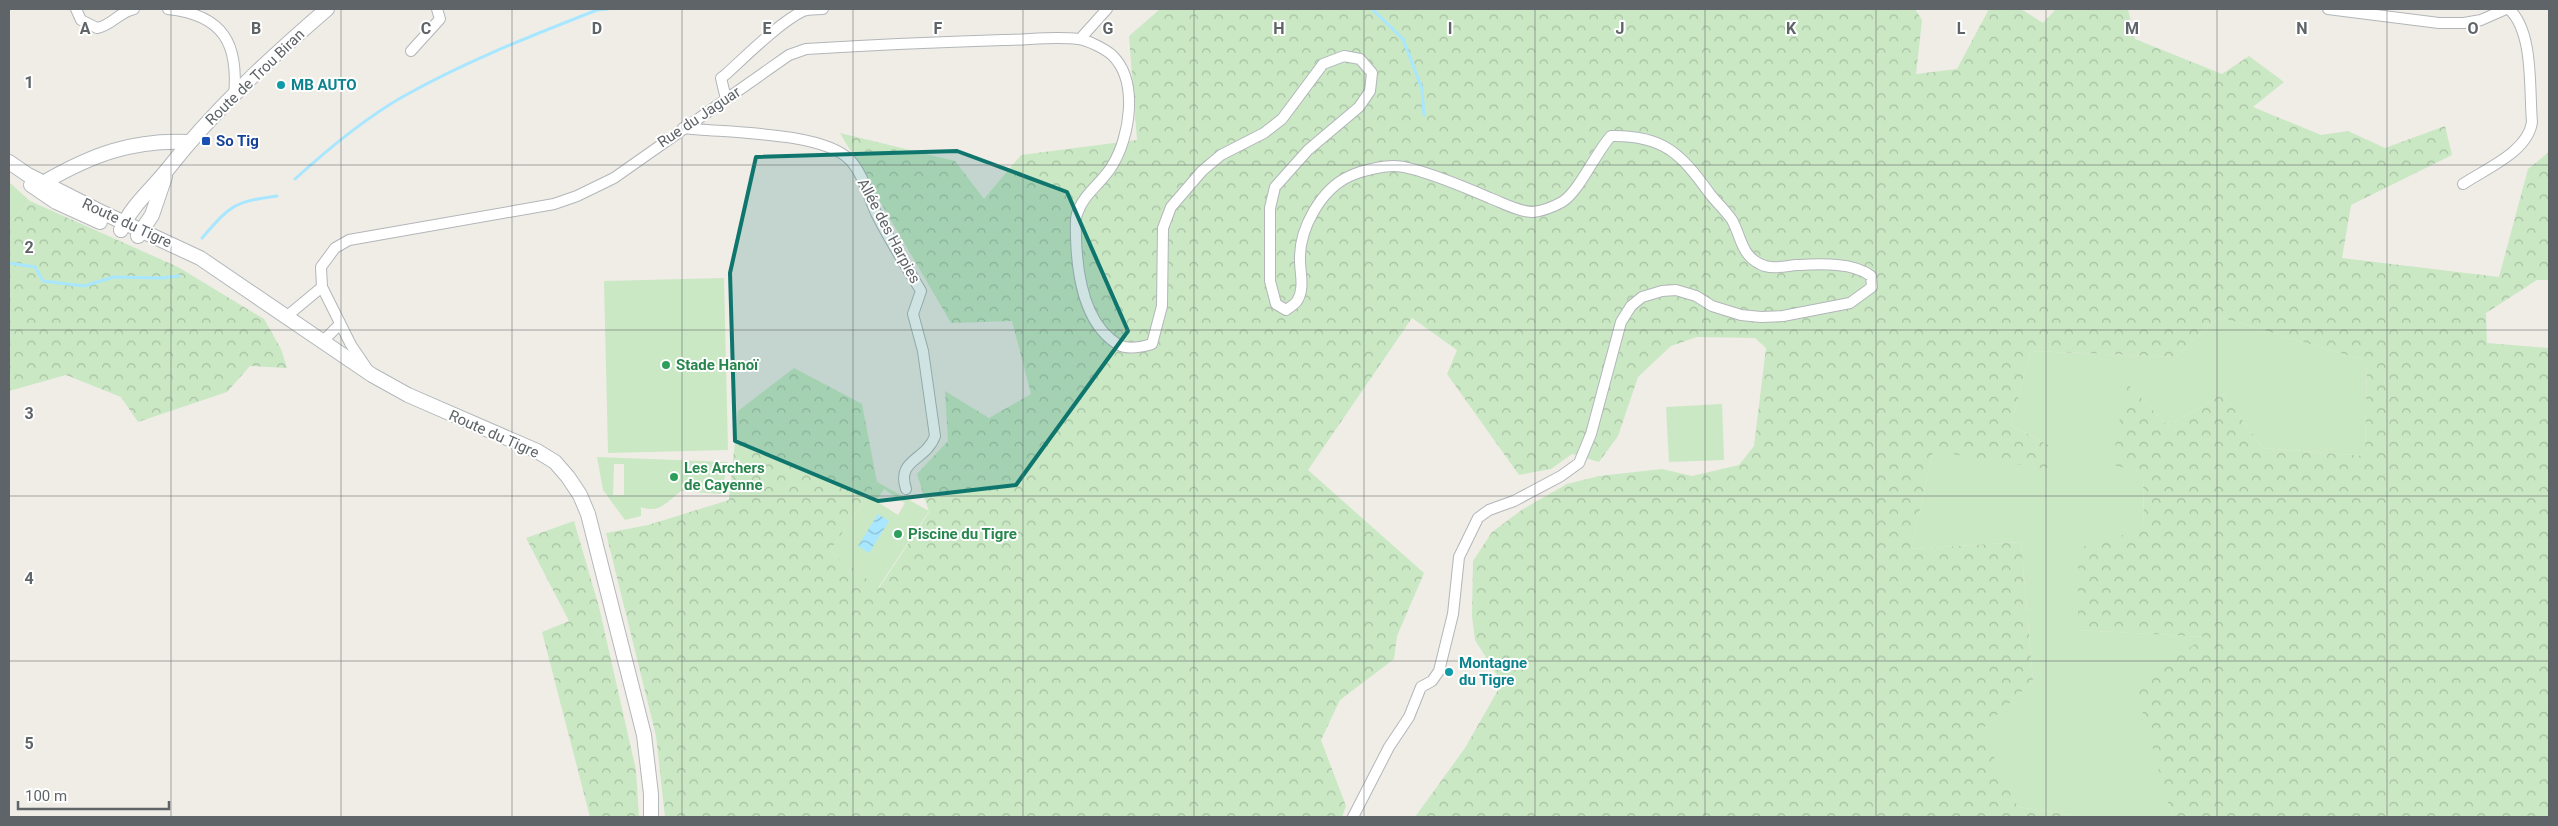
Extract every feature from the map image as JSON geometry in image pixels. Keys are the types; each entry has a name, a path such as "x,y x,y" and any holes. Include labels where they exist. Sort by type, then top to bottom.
{"main road":[{"name":"Route de Trou Biran","path":"123,226 140,199 189,142 269,59 327,9"},
{"path":"43,183 88,158 112,150 152,142 189,142"},
{"name":"Route du Tigre","path":"9,164 123,226 244,288"},
{"name":"Route du Tigre","path":"9,164 24,180 56,202 123,226"},
{"name":"Route de Trou Biran","path":"139,234 152,215 166,171"},
{"path":"152,215 156,226 166,241"},
{"name":"Route du Tigre","path":"139,234 166,241 200,258 372,376 443,412 537,451 554,462 580,494 588,514 644,735 651,794 651,817"}],"street":[{"path":"76,9 81,20 97,28 107,25 125,11 134,9"},
{"path":"168,9 207,19 230,42 236,77 234,97"},
{"path":"411,51 440,18 437,9"},
{"path":"726,99 721,78 754,48 798,15 810,9 823,9"},
{"path":"1080,39 1107,9"},
{"path":"2328,9 2439,23 2481,20 2508,9 2518,17 2525,35 2532,122 2531,131 2507,155 2463,184"},
{"name":"Rue du Jaguar","path":"322,286 321,267 335,248 349,240 554,204 577,196 614,178 789,55 801,50 957,41 1080,39 1112,56 1126,78 1128,99 1126,128 1121,150 1114,162 1089,192 1076,215 1078,273 1087,304 1099,326 1119,346 1138,348 1152,344 1162,306 1163,228 1171,207 1185,188 1221,156 1264,133 1282,119 1323,64 1344,56 1360,59 1372,73 1370,91 1359,107 1308,150 1275,187 1270,208 1270,281 1276,304 1286,310 1297,301 1302,285 1300,259 1303,234 1316,208 1330,189 1349,176 1394,166 1423,173 1507,205 1532,212 1546,210 1564,202 1590,168 1601,147 1612,136 1634,136 1650,140 1684,159 1732,221 1744,250 1759,264 1773,267 1840,266 1863,270 1871,276 1872,287 1850,303 1783,316 1741,315 1712,306 1696,296 1676,290 1642,297 1631,306 1621,322 1591,434 1579,463 1554,480 1514,501 1489,510 1478,518 1459,557 1454,614 1439,671 1432,681 1421,687 1409,717 1389,747 1353,817"},
{"name":"Allée des Harpies","path":"683,128 800,140 832,149 849,159 855,167 877,214 921,290 913,314 923,351 935,436 931,445 908,465 903,472 902,478 906,489"},
{"path":"287,316 322,286 351,345 372,376"},
{"path":"323,341 340,324"}],"highlighted area":[{"path":"957,151 1067,192 1128,331 1016,485 878,501 735,441 730,273 756,157"}],"green space":[{"path":"1160,9 1915,9 1922,20 1916,74 1957,69 1989,9 2021,9 2043,23 2056,9 2128,9 2135,39 2222,74 2249,56 2284,82 2253,107 2321,135 2348,131 2385,148 2445,126 2452,155 2351,205 2342,258 2499,277 2528,169 2549,152 2549,280 2537,280 2486,313 2487,343 2549,348 2549,817 2172,817 2135,685 2205,637 2078,630 2078,548 2144,529 2143,472 2112,465 2126,382 2168,426 2223,394 2263,448 2365,456 2367,361 2219,317 2176,357 2031,351 2011,425 2048,445 2047,469 1933,451 1911,549 2021,542 2033,681 1981,730 2018,807 2087,817 1415,817 1465,748 1502,683 1475,640 1472,616 1473,561 1492,532 1523,509 1567,484 1599,476 1662,469 1692,476 1739,465 1754,446 1766,348 1755,338 1697,337 1671,346 1638,377 1618,436 1599,462 1572,454 1551,469 1519,475 1447,374 1457,350 1412,318 1308,470 1424,573 1397,636 1394,659 1340,700 1321,740 1346,806 1342,817 665,817 656,736 606,533 648,525 729,500 738,411 794,368 862,404 877,482 830,551 879,588 929,512 917,474 948,441 945,391 989,418 1031,394 1012,321 951,323 840,133 955,161 984,199 1021,155 1137,140 1129,36"},
{"path":"9,182 30,201 9,223"},
{"path":"30,201 178,267 264,319 281,349 287,368 250,366 227,392 138,422 121,397 66,375 9,391 9,223"},
{"name":"Stade Hanoï","path":"724,278 728,450 608,453 604,281"},
{"path":"2219,317 2367,361 2365,456 2263,448 2223,394 2168,426 2126,382 2143,472 2144,530 2079,548 2078,630 2206,637 2136,685 2172,817 2087,817 2018,807 1980,730 2033,681 2021,542 1911,549 1933,451 2048,445 2011,425 2031,351 2176,357"},
{"path":"1722,404 1724,460 1669,462 1666,407"},
{"name":"Les Archers de Cayenne","path":"597,457 728,462 721,494 681,491 663,506 653,509 641,507 641,516 625,520 603,490","holes":["614,464 624,464 624,495 613,495"]},
{"name":"Piscine du Tigre","path":"877,482 929,511 878,588 830,551","holes":["884,489 905,503 898,515 876,501"]},
{"path":"574,521 599,607 636,770 639,817 590,817 542,632 569,621 526,538"}],"water":[{"path":"878,514 889,521 869,553 858,546"}],"waterway":[{"path":"295,179 347,134 375,114 427,83 548,29 597,10 608,9"},
{"path":"1372,9 1403,39 1422,89 1424,115"},
{"path":"202,238 220,218 234,207 251,200 277,196"},
{"path":"9,263 35,267 43,281 84,286 114,277 161,278 179,276"}],"place":[{"name":"MB AUTO","path":"281,85"},
{"name":"So Tig","path":"206,141"},
{"name":"Stade Hanoï","path":"666,365"},
{"name":"Les Archers de Cayenne","path":"674,477"},
{"name":"Piscine du Tigre","path":"898,534"},
{"name":"Montagne du Tigre","path":"1449,672"}]}
